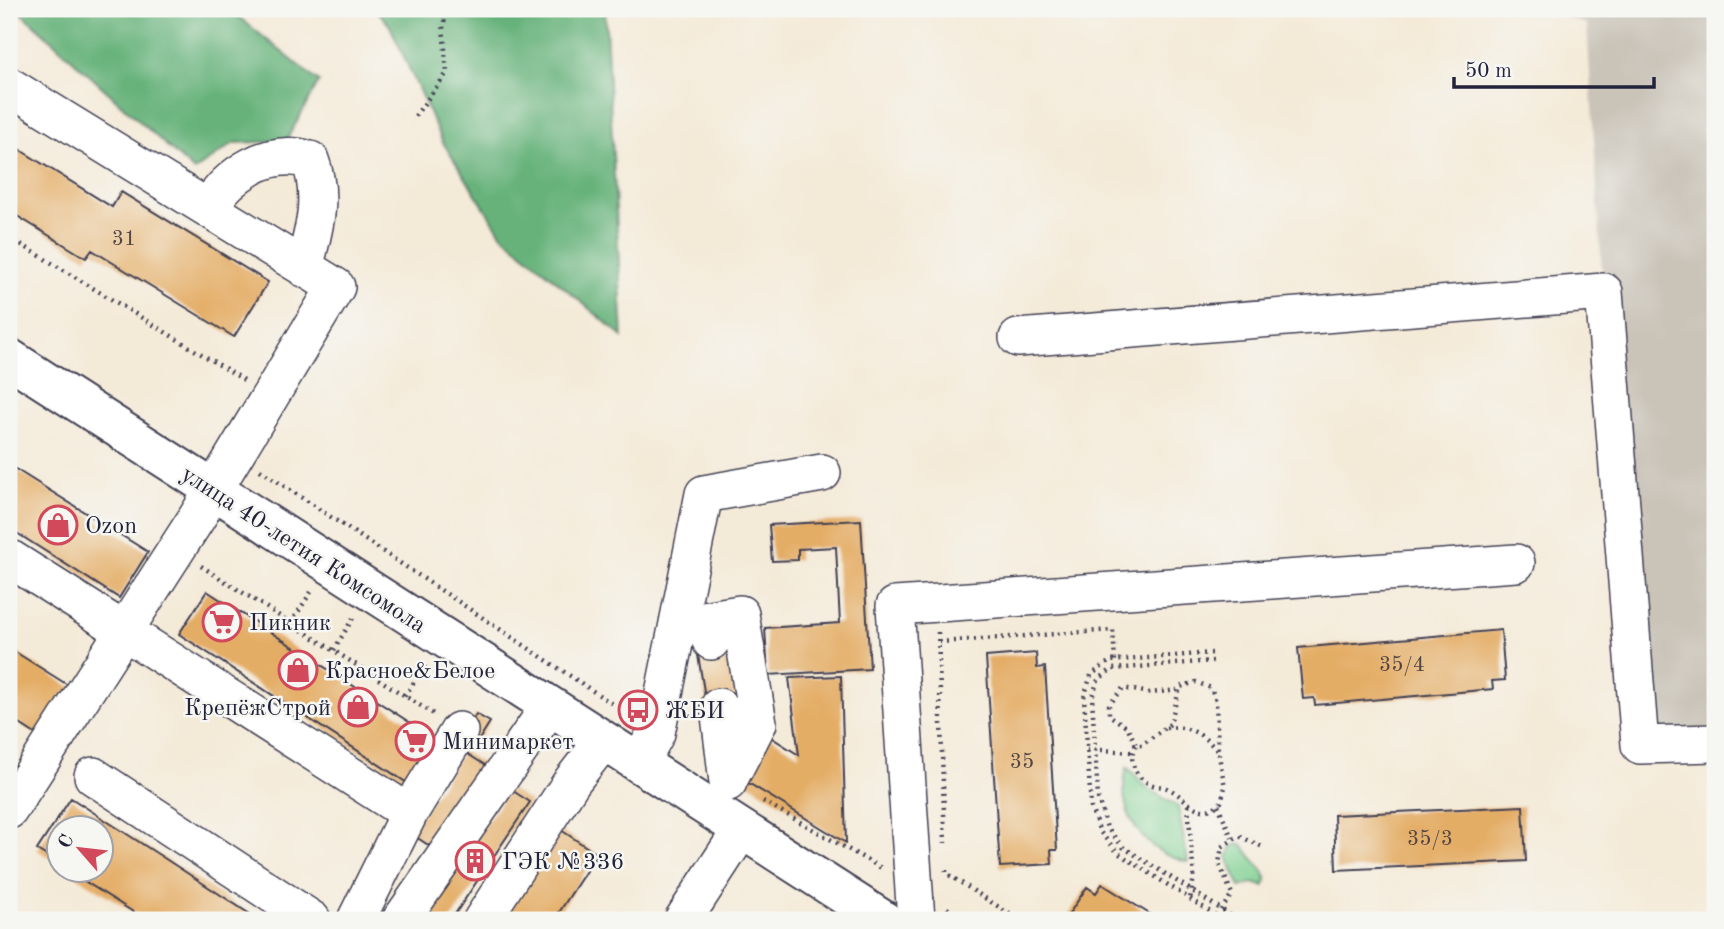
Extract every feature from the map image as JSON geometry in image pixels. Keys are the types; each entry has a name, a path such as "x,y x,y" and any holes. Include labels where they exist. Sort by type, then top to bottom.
{"main road":[{"name":"улица 40-летия Комсомола","path":"9,358 603,741 648,749 883,920"}],"street":[{"path":"9,86 336,287 214,490 124,631 18,774 9,810"},
{"path":"208,208 218,191 241,170 295,155 310,160 317,179 319,208 304,268"},
{"path":"1018,338 1604,292 1640,745 1715,743"},
{"path":"648,749 704,494 822,472"},
{"path":"9,558 409,813"},
{"path":"927,911 895,606 1517,563"},
{"path":"683,920 758,723 740,614 703,620 711,641"},
{"path":"401,920 550,706"},
{"path":"719,707 727,807"},
{"path":"356,920 409,813 459,730"},
{"path":"482,920 572,781 603,741"},
{"path":"93,776 312,920"}],"path":[{"path":"415,116 447,73 443,26 448,9"},
{"path":"9,237 252,385"},
{"path":"236,454 648,749"},
{"path":"176,550 459,730"},
{"path":"291,623 311,592"},
{"path":"936,603 945,846"},
{"path":"334,650 352,618"},
{"path":"939,642 1113,630 1115,661"},
{"path":"1212,653 1115,661 1096,670 1084,690 1091,808 1100,832 1118,853 1223,920"},
{"path":"1213,661 1112,669 1095,684 1092,695 1099,807 1107,828 1123,847 1238,920"},
{"path":"405,696 425,665"},
{"path":"1136,745 1128,728 1109,715 1108,707 1115,695 1126,688 1150,693 1177,690 1184,684 1196,682 1213,692 1218,751 1225,787 1218,805 1232,838"},
{"path":"1177,690 1174,715 1165,729 1150,740 1136,745 1132,752 1133,766 1141,777 1152,785 1168,788 1188,805 1201,811 1218,805"},
{"path":"1165,729 1186,727 1206,737 1218,751"},
{"path":"1087,749 1132,752"},
{"path":"1188,805 1194,877 1190,899"},
{"path":"727,807 893,876"},
{"path":"1217,916 1232,892 1219,855 1232,838 1243,836 1263,847"},
{"path":"946,859 946,873 1019,920"},
{"path":"927,911 965,920"}],"shaded area":[{"path":"1538,9 1715,9 1715,751 1631,753 1587,24"}],"green space":[{"path":"17,9 229,9 319,82 286,141 234,143 194,171"},
{"path":"376,9 605,9 623,337 502,235 442,141 390,26"},
{"path":"1127,767 1146,787 1178,807 1188,862 1158,850 1136,828 1125,800"},
{"path":"1237,844 1244,846 1263,872 1267,881 1264,886 1253,883 1240,887 1228,858 1231,848"}],"building":[{"path":"9,143 112,207 121,192 268,282 234,337 92,250 86,258 9,211"},
{"path":"9,465 148,552 119,598 9,528"},
{"path":"861,520 870,669 768,675 765,628 840,623 836,547 798,549 798,560 772,561 769,525"},
{"path":"207,591 443,744 415,788 179,634"},
{"path":"1501,630 1505,680 1492,681 1493,689 1315,705 1314,698 1303,699 1298,648"},
{"path":"728,638 739,704 707,709 696,643"},
{"path":"9,648 71,687 40,737 9,717"},
{"path":"1036,653 1037,668 1045,667 1057,850 1051,850 1052,864 1000,867 986,657"},
{"path":"841,676 846,843 737,776 761,731 799,755 789,678"},
{"path":"476,714 490,722 475,746 461,738"},
{"path":"463,751 488,767 436,850 410,833"},
{"name":"ГЭК №336","path":"510,789 530,802 451,920 417,920"},
{"path":"71,798 96,814 61,814"},
{"path":"1523,806 1526,861 1336,870 1334,815"},
{"path":"116,827 259,920 146,920 89,884 116,884"},
{"path":"561,830 597,854 554,920 502,920"},
{"path":"46,836 46,855 37,850"},
{"path":"1102,884 1159,920 1065,920 1087,887 1096,893"}],"place":[{"name":"Ozon","path":"58,525"},
{"name":"Пикник","path":"222,622"},
{"name":"Красное&Белое","path":"298,670"},
{"name":"КрепёжСтрой","path":"358,707"},
{"name":"ЖБИ","path":"638,710"},
{"name":"Минимаркет","path":"415,741"},
{"name":"ГЭК №336","path":"475,861"}]}
